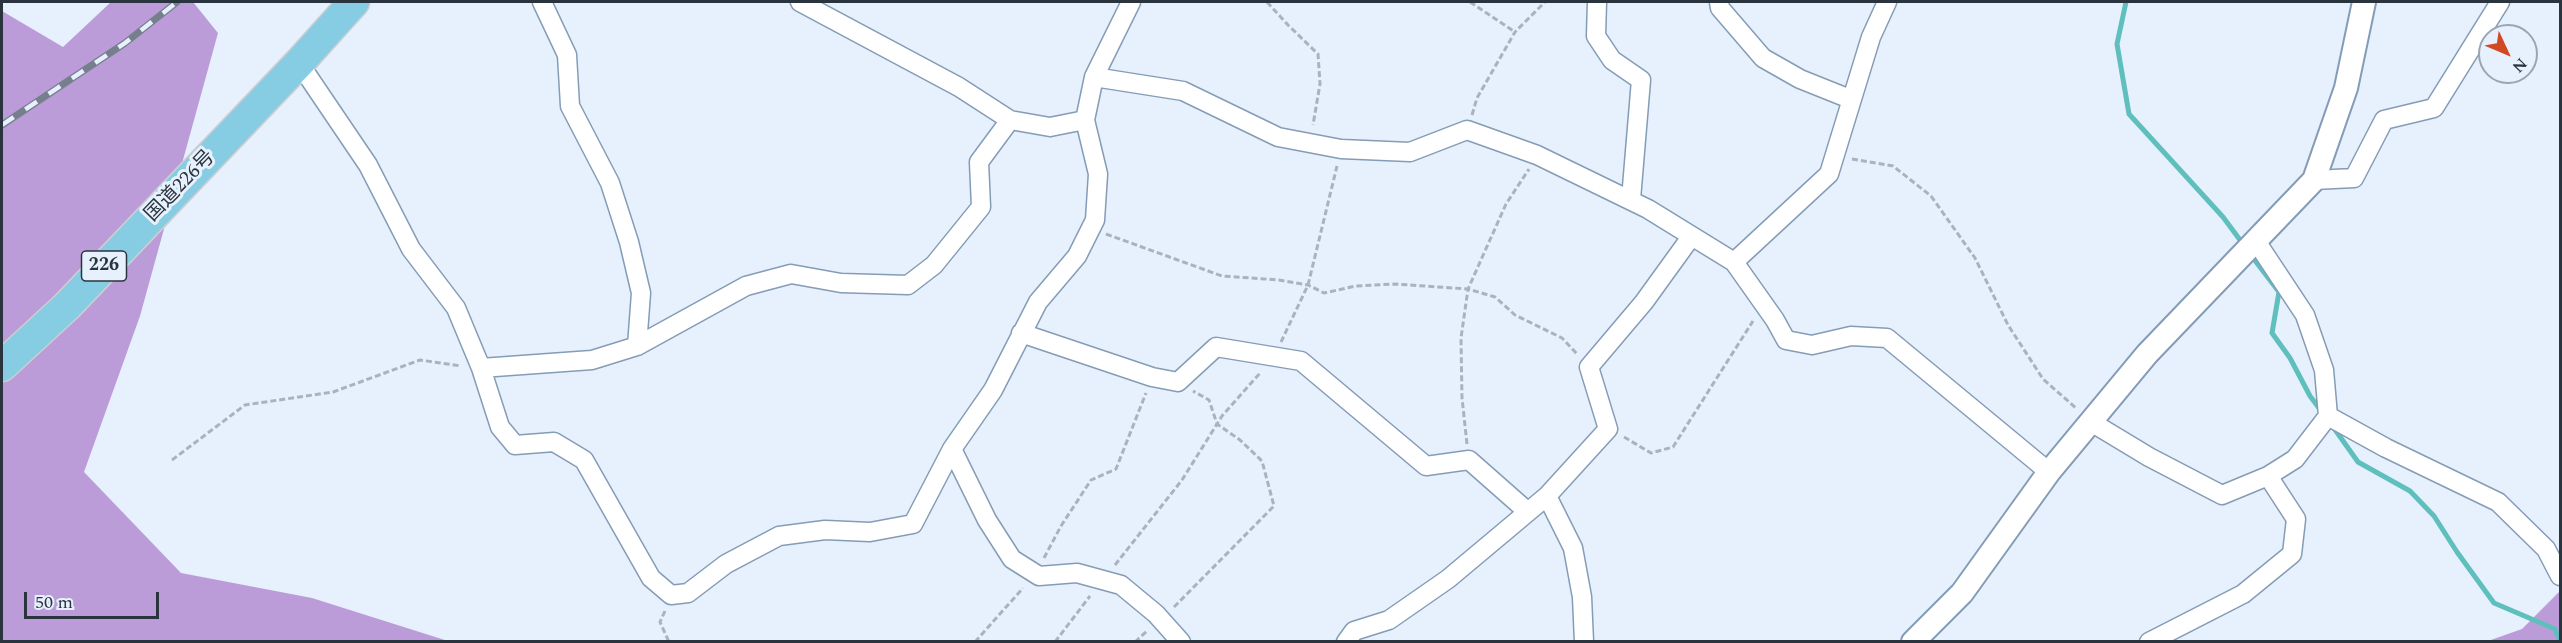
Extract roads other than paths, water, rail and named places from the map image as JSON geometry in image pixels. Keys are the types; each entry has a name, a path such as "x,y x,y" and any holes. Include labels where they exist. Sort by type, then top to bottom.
{"highway":[{"name":"国道226号","path":"2,366 67,306 299,63 354,2"}],"street":[{"path":"543,2 567,55 570,106 610,183 629,242 641,293 637,346"},
{"path":"800,2 959,87 1010,120 1050,127 1084,120"},
{"path":"299,63 368,165 411,249 456,308 481,368 500,427 515,445 554,442 584,460 651,578 672,595 688,593 726,564 779,537 825,530 870,532 913,524 952,449 993,390 1038,302 1077,256 1095,220 1098,174 1084,120 1094,77 1131,2"},
{"path":"1597,2 1596,36 1612,60 1641,80 1631,199"},
{"path":"1719,2 1720,8 1763,58 1800,79 1850,99"},
{"path":"1734,262 1829,174 1836,157 1850,99 1871,37 1887,2"},
{"path":"1913,642 1962,593 2049,472 2147,354 2314,180 2346,88 2364,2"},
{"path":"2314,180 2354,178 2384,120 2434,108 2500,2"},
{"path":"1094,77 1183,91 1278,137 1341,149 1410,152 1467,130 1537,155 1631,199 1734,262 1786,340 1812,345 1851,336 1887,338 2049,472"},
{"path":"481,368 592,360 637,346 746,286 791,274 841,283 908,285 934,265 981,207 979,162 1010,120"},
{"path":"1346,642 1354,631 1389,620 1448,579 1547,496 1608,429 1589,367 1644,302 1691,237"},
{"path":"2091,422 2149,457 2223,495 2268,476 2295,459 2328,416 2324,370 2305,315 2256,241"},
{"path":"1021,333 1152,377 1178,382 1216,347 1301,361 1426,466 1469,460 1528,512"},
{"path":"2328,416 2386,448 2498,502 2546,549 2560,576"},
{"path":"952,449 987,520 1012,560 1039,576 1077,573 1121,585 1161,619 1181,642"},
{"path":"2149,642 2243,594 2292,554 2296,519 2268,476"},
{"path":"1547,496 1573,548 1582,597 1584,642"}],"waterway":[{"path":"2126,2 2117,44 2129,114 2223,217 2243,244"},
{"path":"2250,254 2279,292 2272,333 2290,358 2310,396 2322,412"},
{"path":"2331,424 2358,462 2410,491 2434,516 2494,603 2555,629 2560,640"}],"railway":[{"path":"2,125 125,43 177,2"}]}
